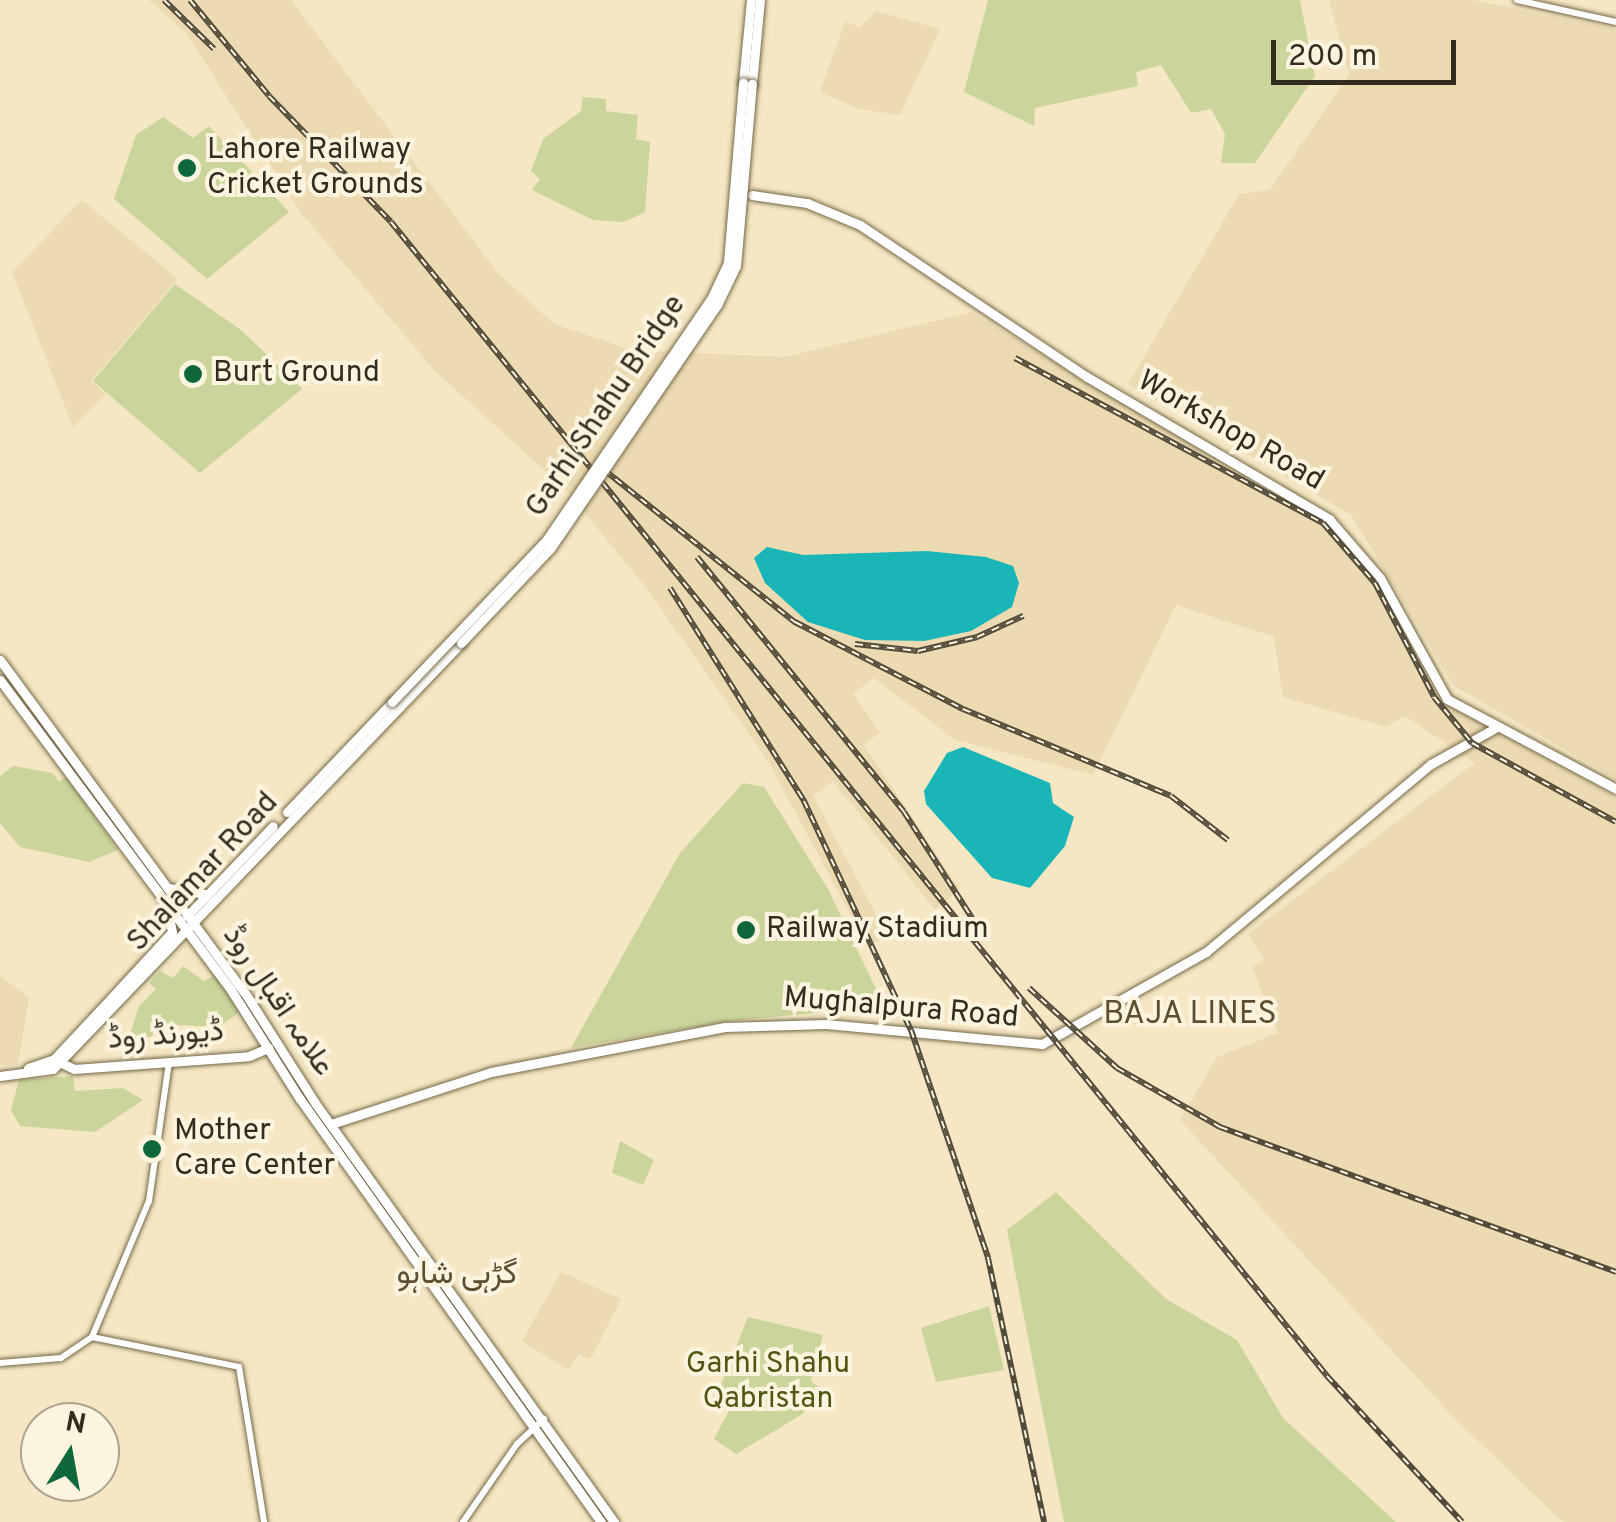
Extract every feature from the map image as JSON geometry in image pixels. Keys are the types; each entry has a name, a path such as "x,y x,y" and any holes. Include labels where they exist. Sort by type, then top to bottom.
{"main road":[{"path":"747,84 752,0"},
{"path":"747,84 760,0"},
{"name":"Garhi Shahu Bridge","path":"395,704 461,644 550,549 723,292 738,251 747,84"},
{"name":"Garhi Shahu Bridge","path":"395,704 546,539 712,297 728,262 747,84"},
{"name":"Workshop Road","path":"752,195 808,203 860,225 1087,377 1329,519 1380,578 1444,694 1497,727 1616,789"},
{"name":"علامہ اقبال روڈ","path":"0,660 161,899 200,933 271,1046 331,1124 404,1234"},
{"name":"علامہ اقبال روڈ","path":"0,680 122,837 166,887 271,1046 614,1522"},
{"name":"Shalamar Road","path":"46,1073 186,922 207,894 395,704"},
{"name":"Shalamar Road","path":"186,922 206,906 395,704"},
{"name":"Mughalpura Road","path":"331,1124 491,1072 725,1027 842,1025 1042,1044 1197,959 1432,764 1497,727"},
{"path":"166,887 207,894"},
{"name":"ڈیورنڈ روڈ","path":"0,1073 56,1062 172,932 161,899"},
{"path":"200,933 206,906"},
{"name":"ڈیورنڈ روڈ","path":"56,1062 74,1069 169,1063 271,1046"},
{"name":"ڈیورنڈ روڈ","path":"0,1073 46,1073"},
{"name":"علامہ اقبال روڈ","path":"539,1421 600,1522"}],"street":[{"path":"1518,0 1616,22"},
{"path":"0,1363 61,1358 92,1338 150,1196 169,1063"},
{"path":"92,1338 239,1366 264,1522"},
{"path":"463,1522 539,1421"}],"shaded area":[{"path":"149,0 291,0 498,273 554,324 632,350 785,357 971,312 1339,530 1452,706 1616,796 1616,1522 1564,1522 1554,1514 1454,1418 1180,1120 1217,1057 1278,1033 1252,967 1264,959 1248,934 1475,763 1405,716 1386,727 1283,697 1274,637 1176,605 1093,775 955,740 874,678 853,694 880,732 864,745 960,889 935,910 833,781 813,796 888,937 867,945 766,758 647,589 567,491 434,370 302,214 186,33"},
{"path":"1329,0 1473,0 1616,29 1616,779 1454,686 1351,515 1128,384 1239,194 1270,190 1349,75"},
{"path":"876,11 940,29 900,115 859,109 820,92 845,22 860,27"},
{"path":"82,200 178,279 91,381 106,394 73,427 12,272"},
{"path":"0,976 29,997 18,1065 0,1065"},
{"path":"561,1272 621,1299 590,1360 579,1354 568,1370 522,1341"}],"green space":[{"path":"988,0 1300,0 1315,76 1255,163 1221,163 1225,134 1211,109 1191,113 1161,65 1136,72 1138,86 1035,108 1034,126 964,92"},
{"path":"583,97 606,99 606,111 638,115 636,139 650,142 645,212 624,222 593,220 532,190 540,179 531,171 543,139 581,111"},
{"name":"Lahore Railway Cricket Grounds","path":"163,117 193,138 209,126 289,212 207,279 114,199 136,135"},
{"name":"Burt Ground","path":"175,284 241,330 302,389 200,473 93,381"},
{"path":"13,766 53,773 59,782 66,777 118,850 89,862 20,847 0,823 0,776"},
{"path":"743,783 764,787 828,889 876,989 867,1008 729,1021 571,1048 680,853"},
{"path":"183,966 204,981 215,975 241,1011 219,1027 155,1024 152,1037 129,1038 139,1006 156,989 149,983 160,971 173,978"},
{"path":"73,1076 75,1091 123,1088 143,1100 95,1132 20,1126 11,1110 19,1080"},
{"path":"620,1141 654,1160 643,1185 612,1173"},
{"path":"1056,1192 1166,1299 1237,1340 1283,1418 1396,1522 1064,1522 1007,1230"},
{"path":"989,1306 1004,1370 936,1382 921,1328"},
{"name":"Garhi Shahu Qabristan","path":"748,1317 823,1335 811,1381 824,1391 801,1415 736,1454 714,1439 732,1405 716,1398"}],"water":[{"path":"767,547 803,555 927,551 986,557 1013,566 1019,583 1012,607 971,631 924,641 865,640 808,622 765,583 754,558"},
{"path":"963,747 1050,783 1053,803 1074,817 1065,846 1030,888 992,878 926,804 924,791 947,753"}],"railway":[{"path":"164,0 214,49"},
{"path":"190,0 269,96 391,222 1327,1376 1462,1522"},
{"path":"1015,358 1323,523 1375,583 1434,697 1472,743 1616,822"},
{"path":"603,469 795,622 963,709 1171,796 1228,840"},
{"path":"697,557 904,812 972,918"},
{"path":"670,588 804,801 911,1030 988,1258 1044,1522"},
{"path":"855,644 918,651 977,637 1023,616"},
{"path":"1029,988 1117,1068 1220,1127 1616,1272"}],"place":[{"name":"Lahore Railway Cricket Grounds","path":"187,168"},
{"name":"Burt Ground","path":"193,374"},
{"name":"Railway Stadium","path":"746,930"},
{"name":"Mother Care Center","path":"152,1149"}],"district":[{"name":"BAJA LINES","path":"1190,1015"},
{"name":"گڑہی شاہو","path":"457,1275"}]}
